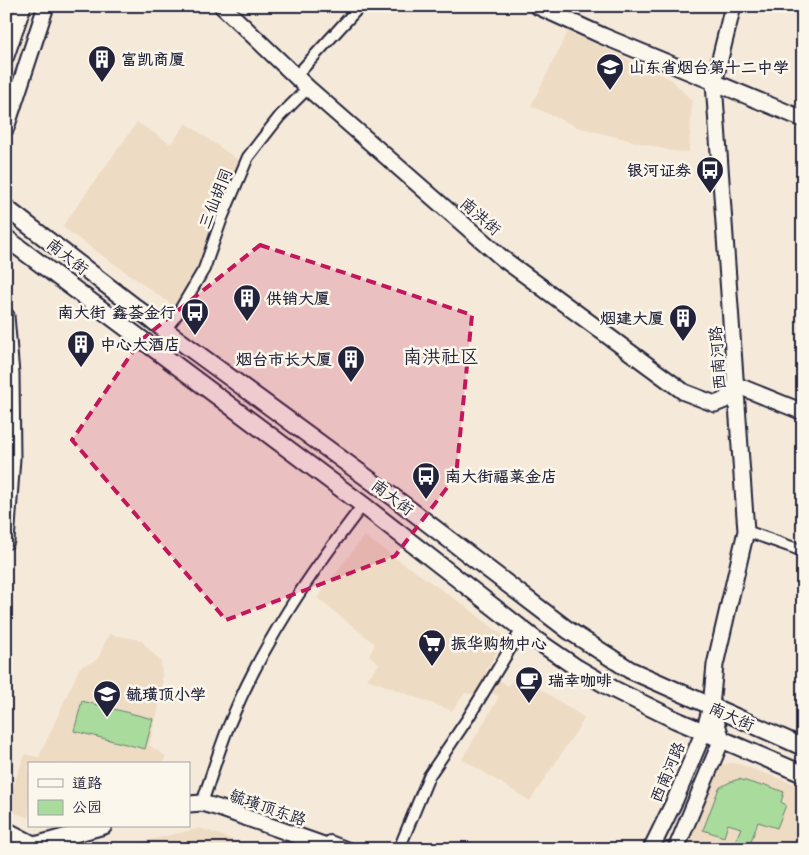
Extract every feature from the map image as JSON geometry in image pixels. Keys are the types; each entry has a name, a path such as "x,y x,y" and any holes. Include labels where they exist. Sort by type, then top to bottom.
{"main road":[{"name":"南大街","path":"6,208 164,330 396,499 561,626 630,670 803,747"},
{"name":"南大街","path":"6,238 363,505 522,629 577,668 676,720 803,774"}],"street":[{"path":"6,56 23,6"},
{"path":"6,128 46,6"},
{"name":"南洪街","path":"222,6 308,88 502,258 684,392 715,404 725,400 736,385"},
{"path":"296,76 360,6"},
{"path":"537,6 603,36 803,119"},
{"name":"西南河路","path":"651,849 675,800 704,731 711,706 715,665 746,531 714,83 733,6"},
{"name":"三仙胡同","path":"164,330 178,313 204,269 222,218 248,157 280,116 308,88"},
{"path":"6,316 12,458 6,542"},
{"path":"736,385 803,412"},
{"path":"195,804 263,654 296,596 363,505"},
{"path":"746,531 803,551"},
{"path":"399,849 429,776 468,718 522,629"},
{"name":"西南河路","path":"711,706 722,738"},
{"path":"676,849 722,738"},
{"name":"毓璜顶东路","path":"195,804 240,814 335,849"},
{"path":"6,830 34,847 97,828"},
{"path":"302,837 314,836 327,839 350,849"}],"highlighted area":[{"path":"260,245 472,315 456,476 395,556 226,620 72,440 141,340"}],"shaded area":[{"name":"山东省烟台第十二中学","path":"568,31 672,80 692,101 689,152 671,151 577,127 531,106"},
{"path":"137,122 171,144 186,123 241,162 200,268 175,307 62,227"},
{"name":"振华购物中心","path":"364,536 468,608 506,638 486,670 508,686 517,674 585,718 530,801 462,759 499,697 481,686 475,695 465,693 452,711 367,679 379,664 369,655 375,644 317,598"},
{"name":"毓璜顶小学","path":"109,634 141,640 161,662 163,691 149,745 166,756 163,762 28,762 28,818 6,810 6,805 25,754 39,757 80,667 97,660"},
{"path":"730,763 739,764 803,787 803,849 685,849 718,772 723,765"},
{"path":"200,828 260,849 111,849"}],"green space":[{"path":"82,701 153,719 145,749 74,731"},
{"path":"739,779 762,786 763,784 784,792 781,802 786,805 777,828 758,822 749,847 732,842 736,839 741,828 728,824 724,837 703,830 719,788"}],"place":[{"name":"富凯商厦","path":"102,83"},
{"name":"山东省烟台第十二中学","path":"610,91"},
{"name":"银河证券","path":"710,194"},
{"name":"供销大厦","path":"247,322"},
{"name":"南大街 鑫荟金行","path":"195,336"},
{"name":"烟建大厦","path":"683,342"},
{"name":"中心大酒店","path":"81,368"},
{"name":"烟台市长大厦","path":"351,383"},
{"name":"南大街福莱金店","path":"426,500"},
{"name":"振华购物中心","path":"432,667"},
{"name":"瑞幸咖啡","path":"529,704"},
{"name":"毓璜顶小学","path":"107,718"}],"district":[{"name":"南洪社区","path":"441,356"}]}
